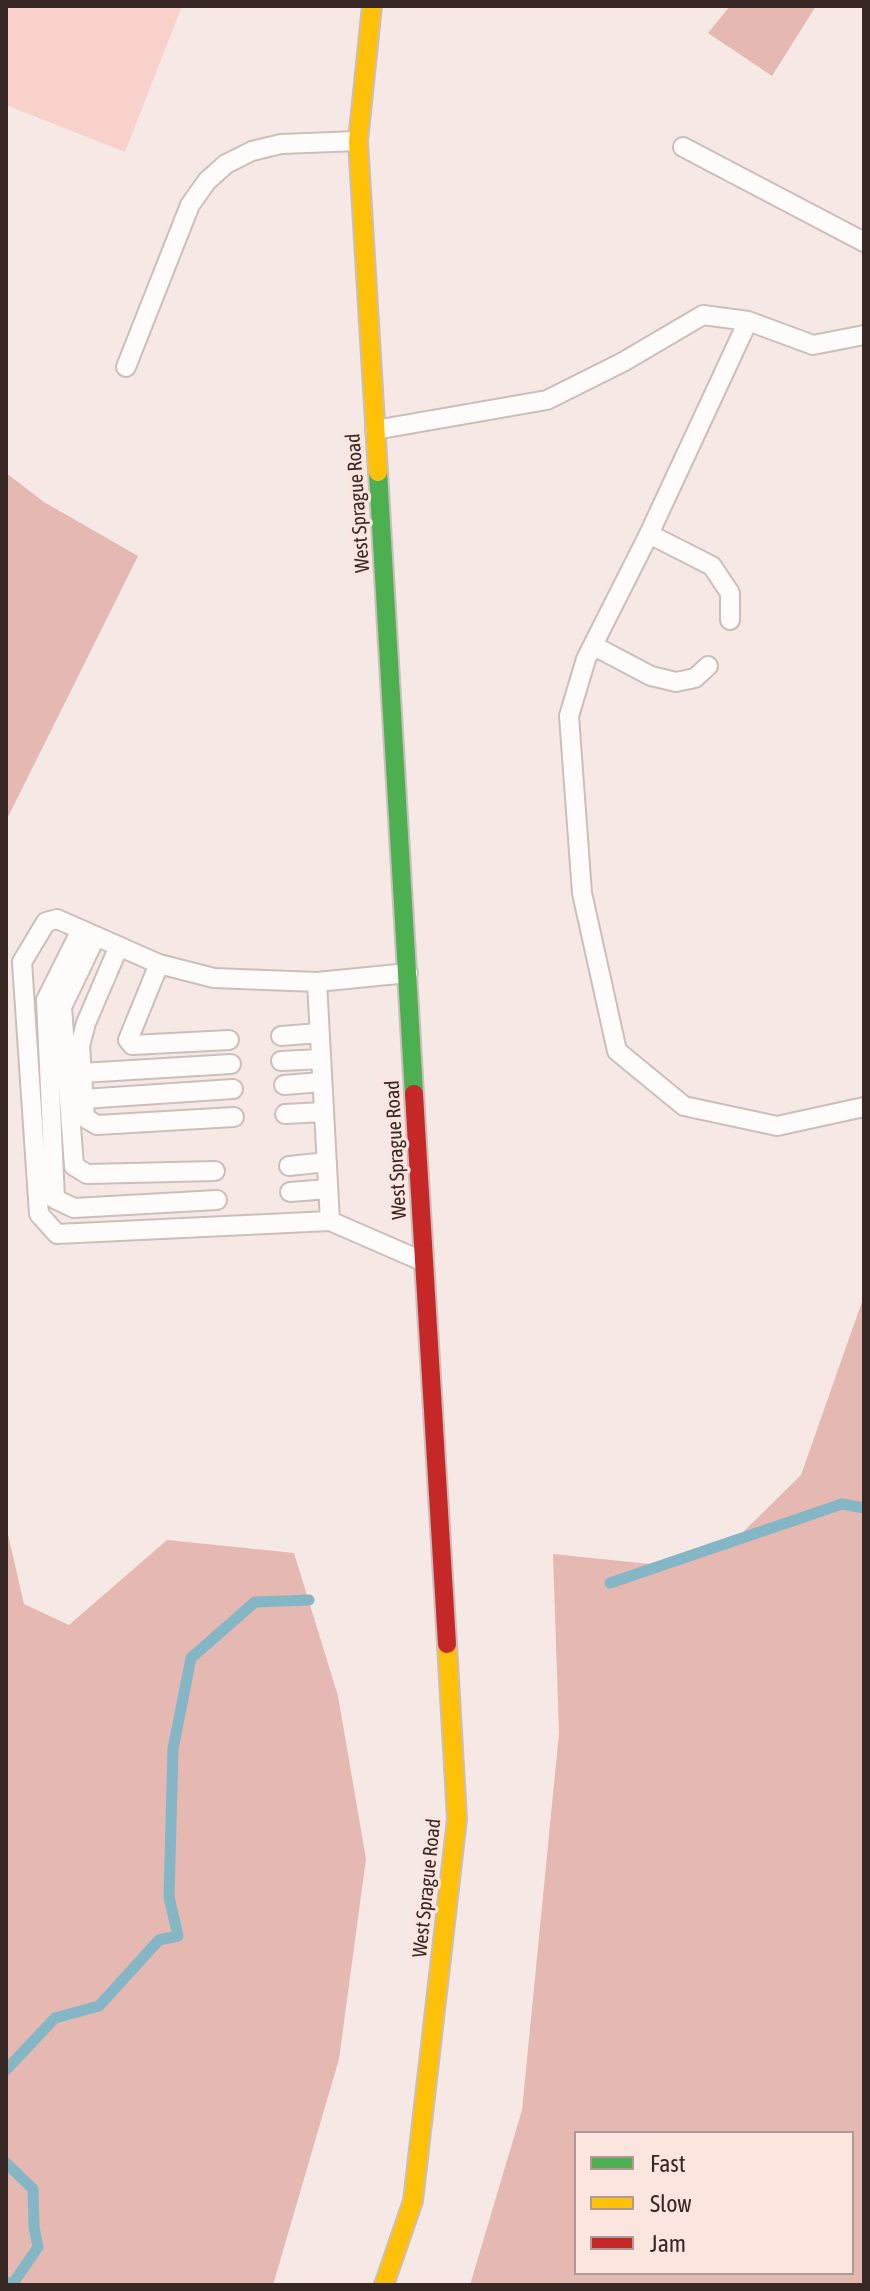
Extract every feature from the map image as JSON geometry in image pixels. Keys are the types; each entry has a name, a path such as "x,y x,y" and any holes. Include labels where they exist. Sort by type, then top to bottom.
{"street":[{"name":"West Sprague Road","path":"372,6 358,141 457,1819 413,2201 384,2285"}],"lane":[{"path":"126,367 190,205 207,181 226,164 252,151 281,144 358,141"},
{"path":"683,147 864,242"},
{"path":"375,430 547,400 623,362 703,315 748,321 813,345 864,335"},
{"path":"748,321 649,534 586,659 569,716 582,893 617,1051 684,1106 777,1126 864,1107"},
{"path":"649,534 712,566 730,593 730,620"},
{"path":"594,646 651,676 676,682 695,678 708,666"},
{"path":"408,973 317,982 214,978 159,964 57,919 46,922 22,962 39,1214 57,1234 330,1221 424,1262"},
{"path":"88,933 62,1007 74,1166 87,1174 215,1171"},
{"path":"88,933 46,1000 55,1199 74,1208 217,1200"},
{"path":"119,946 86,1023 80,1046 85,1118 97,1125 234,1117"},
{"path":"159,964 128,1040 132,1045 229,1040"},
{"path":"317,982 330,1221"},
{"path":"281,1036 319,1033"},
{"path":"281,1061 321,1059"},
{"path":"82,1073 231,1064"},
{"path":"284,1085 322,1082"},
{"path":"83,1099 233,1089"},
{"path":"285,1114 324,1112"},
{"path":"289,1166 327,1162"},
{"path":"290,1192 328,1189"}],"shaded area":[{"path":"6,6 182,6 125,152 6,105"},
{"path":"730,6 816,6 772,76 708,33"},
{"path":"6,473 44,502 138,556 6,821"},
{"path":"864,1296 864,2285 470,2285 522,2110 559,1733 553,1554 660,1565 741,1534 801,1475"},
{"path":"6,1526 24,1604 69,1625 167,1540 294,1553 338,1696 366,1859 339,2059 273,2285 6,2285"}],"waterway":[{"path":"610,1583 842,1504 864,1508"},
{"path":"6,2070 55,2018 99,2006 159,1940 178,1936 169,1897 173,1749 191,1658 255,1602 309,1600"},
{"path":"6,2163 33,2189 38,2247 12,2285 6,2282"}],"traffic: fast":[{"path":"378,472 414,1094"}],"traffic: slow":[{"path":"372,6 358,141 378,472"},
{"path":"384,2285 413,2201 457,1819 447,1644"}],"traffic: jam":[{"path":"414,1094 447,1644"}]}
